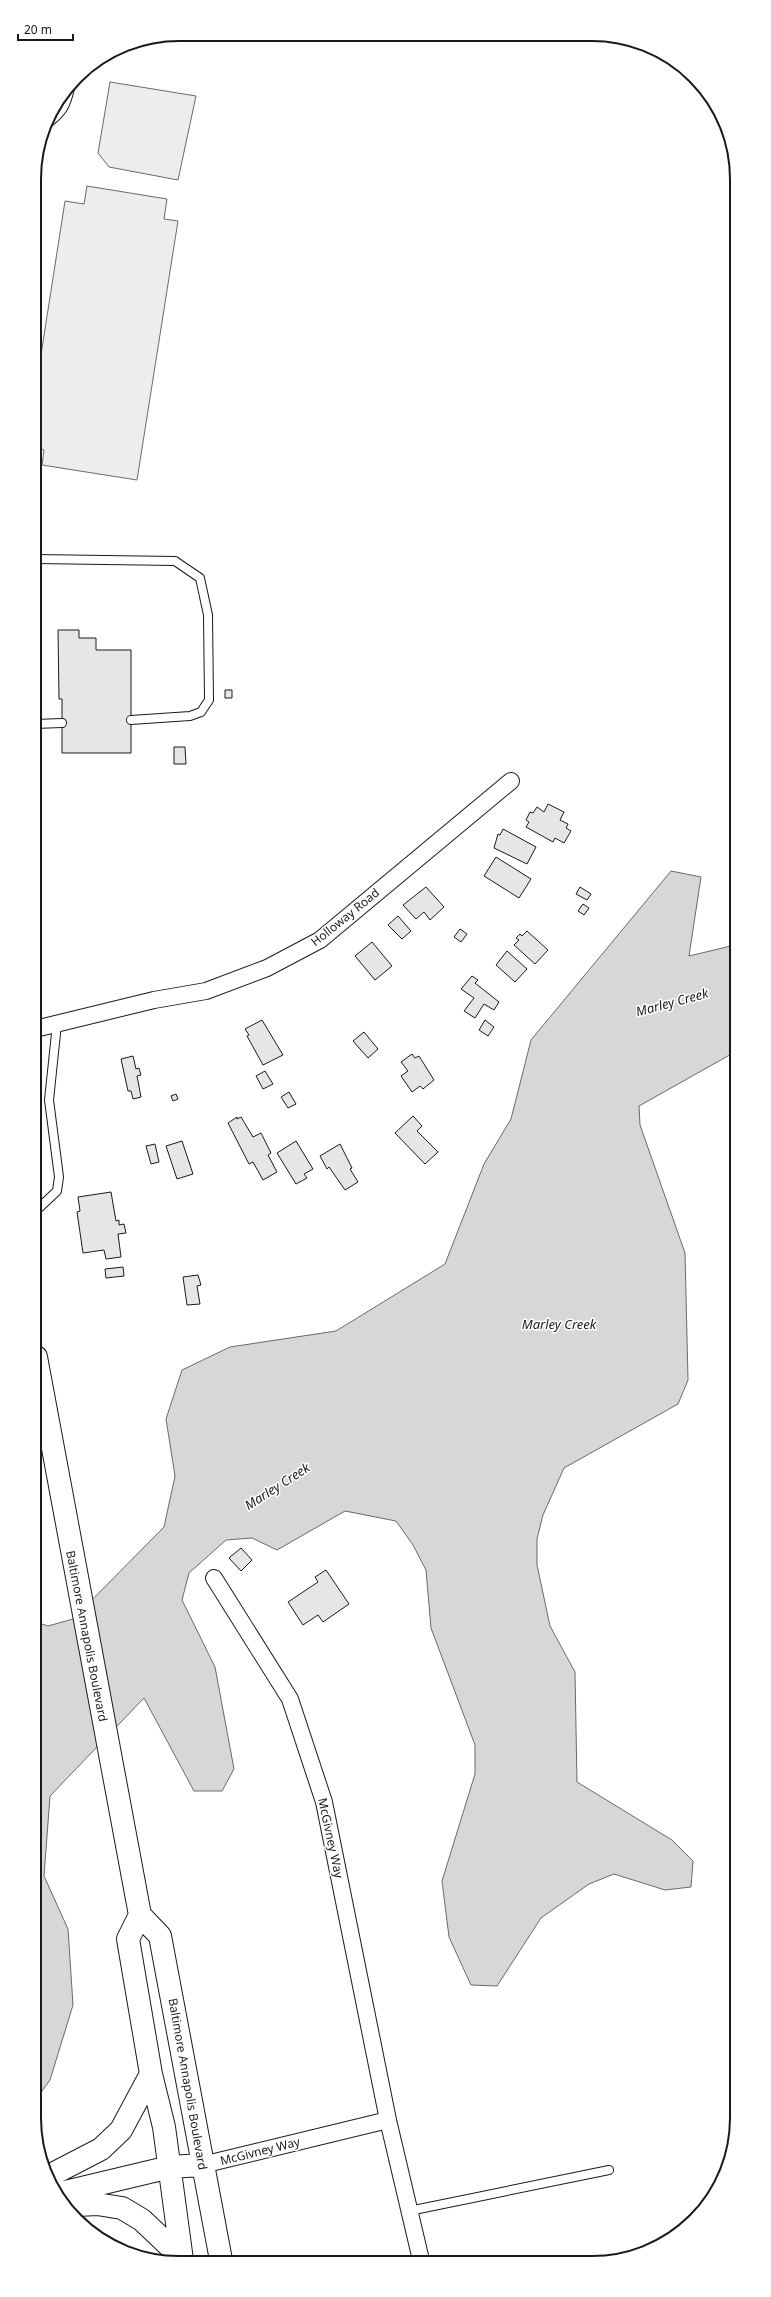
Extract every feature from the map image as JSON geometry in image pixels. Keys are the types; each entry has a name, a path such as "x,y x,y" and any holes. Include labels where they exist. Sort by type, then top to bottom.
{"main road":[{"name":"Baltimore Annapolis Boulevard","path":"41,1384 140,1914 160,1936 220,2256"},
{"path":"140,1914 128,1939 151,2074 164,2127 182,2256"},
{"path":"58,2185 121,2130 151,2074"},
{"path":"59,2187 170,2167 202,2165"},
{"path":"64,2195 78,2205 97,2204 122,2208 142,2220 180,2256"}],"street":[{"name":"Holloway Road","path":"41,1028 154,1000 206,991 267,968 320,940 511,782"},
{"name":"McGivney Way","path":"214,1578 290,1698 324,1802 388,2120 420,2256"},
{"name":"McGivney Way","path":"202,2165 388,2120"}],"lane":[{"path":"55,119 61,114 69,96"},
{"path":"41,559 175,561 200,578 208,615 209,700 201,712 190,716 131,720"},
{"path":"41,724 62,723"},
{"path":"41,1206 57,1192 59,1177 49,1100 57,1024"},
{"path":"409,2211 608,2170"}],"shaded area":[{"path":"110,82 196,96 178,180 109,167 98,153"},
{"path":"87,186 167,199 164,219 178,221 137,480 42,465 44,450 41,449 41,355 65,201 84,204"}],"water":[{"name":"Marley Creek","path":"671,871 701,877 689,956 730,946 730,1055 639,1106 640,1125 685,1253 688,1380 678,1404 564,1468 543,1515 537,1539 537,1565 550,1626 575,1672 577,1782 672,1840 693,1861 691,1887 665,1890 614,1874 589,1884 541,1918 497,1986 471,1985 449,1937 442,1881 475,1774 475,1745 431,1628 426,1570 413,1545 396,1521 345,1511 277,1550 252,1538 226,1540 189,1573 182,1600 215,1667 234,1769 222,1791 194,1791 144,1698 50,1796 44,1876 68,1929 73,2005 50,2080 41,2092 41,1624 48,1626 73,1619 164,1527 175,1476 166,1419 182,1370 230,1347 336,1331 445,1264 484,1164 511,1119 531,1040"}],"building":[{"path":"58,630 79,630 79,638 96,638 96,650 131,650 131,753 62,753 62,699 59,699"},
{"path":"225,690 232,690 232,698 225,698"},
{"path":"174,747 185,747 186,764 174,764"},
{"path":"548,804 564,812 560,820 568,824 566,828 571,831 564,843 555,838 553,842 526,827 529,822 526,820 530,812 533,813 537,807 544,812"},
{"path":"503,829 536,847 527,864 494,848 498,834 500,835"},
{"path":"496,857 531,879 519,898 484,876"},
{"path":"426,887 444,907 430,920 424,912 416,919 403,905"},
{"path":"580,887 591,894 587,900 576,894"},
{"path":"583,904 589,908 584,915 578,911"},
{"path":"398,916 411,931 402,939 388,925"},
{"path":"460,929 467,934 461,942 454,937"},
{"path":"527,931 548,950 535,964 514,945 519,940 516,938 520,934 522,936"},
{"path":"372,942 392,966 375,980 355,956"},
{"path":"507,951 527,969 515,982 496,965"},
{"path":"472,976 478,980 475,983 499,1002 494,1010 484,1004 475,1018 464,1011 474,998 461,989"},
{"path":"262,1020 283,1055 263,1065 247,1036 249,1035 245,1029"},
{"path":"485,1020 494,1027 488,1036 479,1030"},
{"path":"364,1032 378,1049 368,1058 353,1041"},
{"path":"412,1054 415,1058 419,1056 434,1080 423,1089 420,1086 412,1092 401,1076 408,1071 401,1062"},
{"path":"133,1056 136,1069 139,1068 141,1075 137,1076 141,1097 133,1099 131,1091 128,1091 121,1059"},
{"path":"265,1071 273,1084 263,1089 256,1076"},
{"path":"289,1092 296,1104 288,1108 281,1097"},
{"path":"176,1094 178,1099 173,1101 171,1096"},
{"path":"413,1116 422,1126 417,1131 438,1152 425,1164 395,1133"},
{"path":"237,1117 237,1119 241,1117 253,1137 261,1133 271,1153 268,1155 277,1172 263,1180 253,1162 249,1164 228,1123"},
{"path":"182,1141 193,1174 177,1179 166,1146"},
{"path":"296,1141 313,1169 304,1174 307,1178 296,1184 277,1153"},
{"path":"155,1144 159,1162 151,1164 146,1146"},
{"path":"340,1144 352,1168 350,1169 358,1182 345,1190 329,1167 327,1169 320,1156"},
{"path":"111,1192 116,1221 119,1220 119,1225 124,1224 126,1233 118,1234 121,1257 106,1259 104,1250 83,1253 77,1212 80,1211 78,1197"},
{"path":"123,1267 124,1276 106,1278 105,1269"},
{"path":"198,1275 201,1285 197,1286 200,1304 187,1305 183,1277"},
{"path":"241,1548 252,1560 241,1571 229,1558"},
{"path":"326,1570 349,1604 323,1622 318,1615 303,1625 288,1602 318,1582 315,1577"}]}
